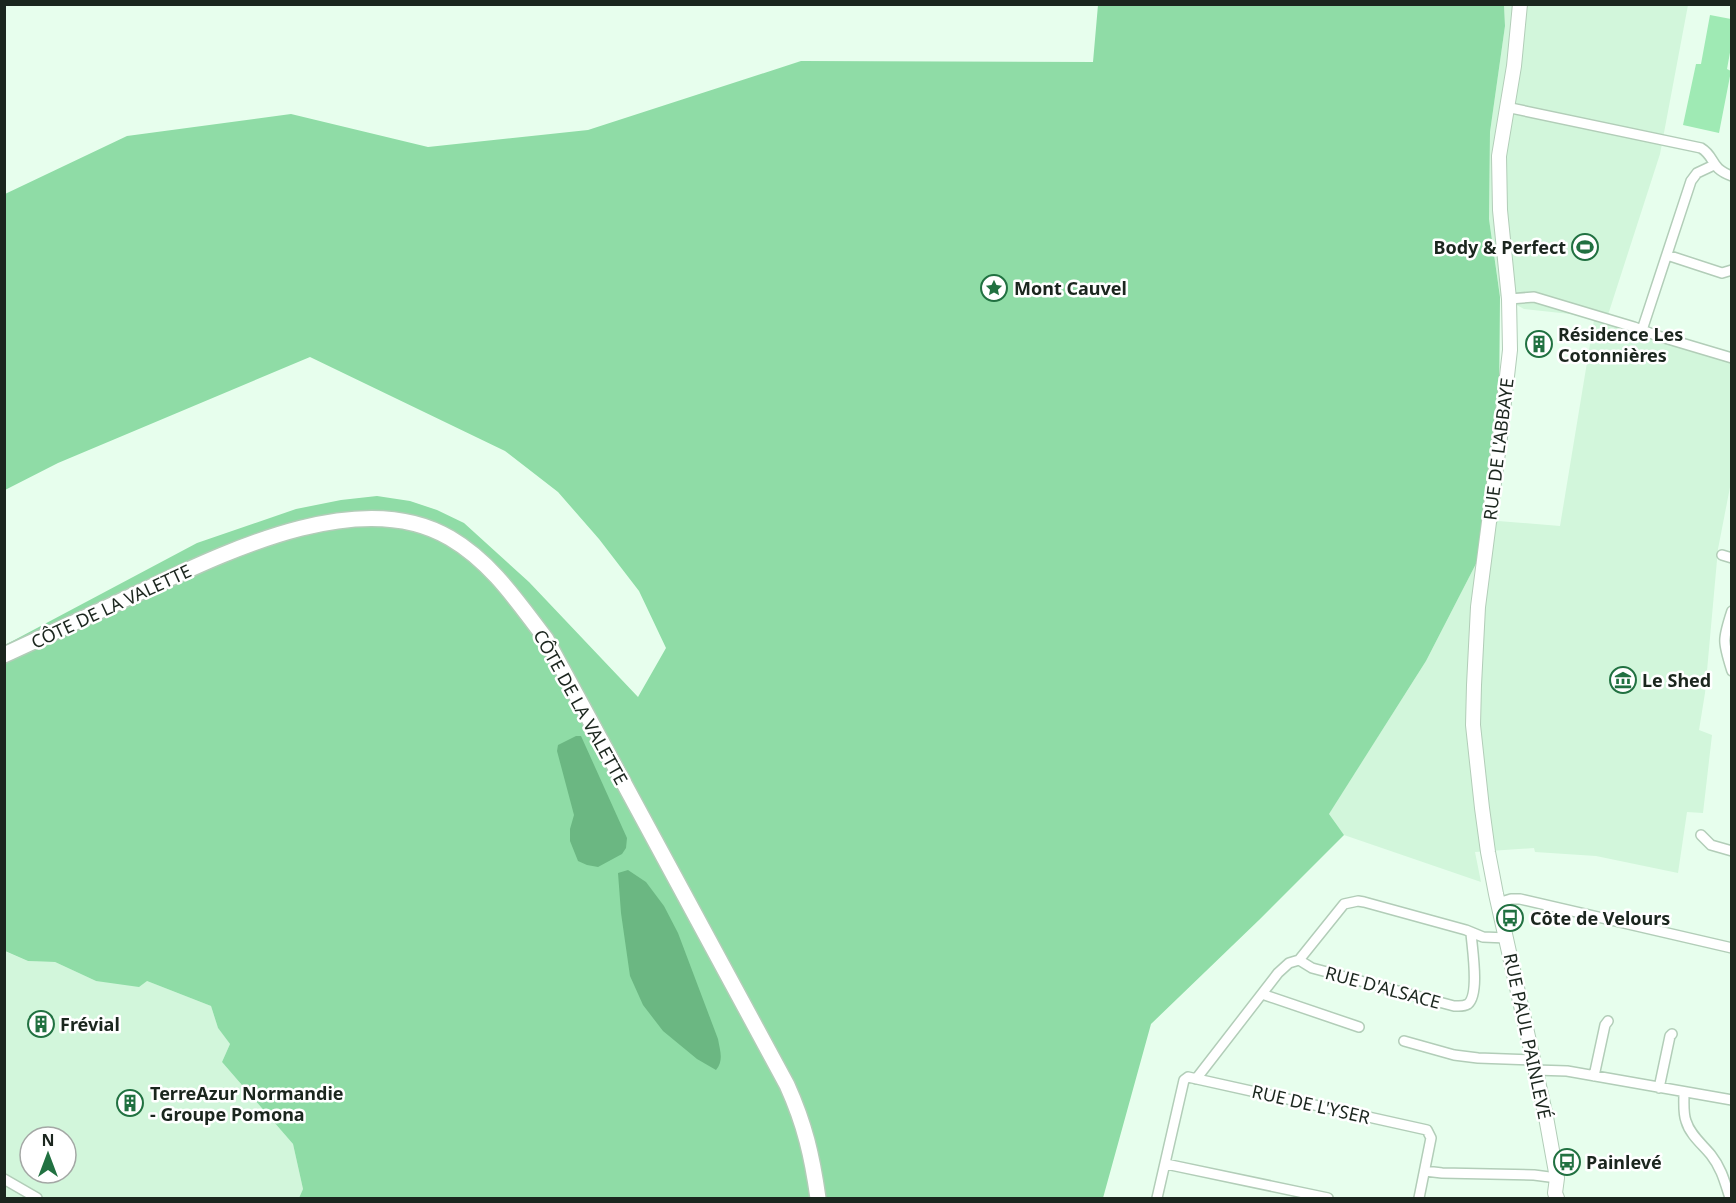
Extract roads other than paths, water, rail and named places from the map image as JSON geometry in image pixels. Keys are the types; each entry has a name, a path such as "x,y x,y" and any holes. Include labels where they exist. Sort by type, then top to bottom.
{"main road":[{"name":"CÔTE DE LA VALETTE","path":"4,655 201,563 292,531 345,520 394,518 418,523 449,537 474,554 498,577 546,639 787,1085 805,1128 818,1198"}],"street":[{"name":"RUE DE L'ABBAYE","path":"1497,898 1483,819 1474,748 1473,695 1478,607 1509,361 1509,299 1498,184 1498,156 1515,57 1520,4"},
{"path":"1506,107 1701,148 1708,152 1714,165 1731,176"},
{"path":"1642,330 1693,176 1714,165"},
{"path":"1667,255 1722,273 1731,270"},
{"path":"1509,299 1534,297 1731,358"},
{"path":"1731,611 1724,635 1731,671"},
{"path":"1701,835 1711,845 1731,851"},
{"path":"1497,898 1520,899 1731,948"},
{"name":"RUE PAUL PAINLEVÉ","path":"1497,898 1546,1117 1557,1178"},
{"path":"1157,1198 1184,1080 1188,1077 1196,1078 1283,967 1299,960 1340,909 1350,902 1364,902 1483,938 1507,938"},
{"name":"RUE D'ALSACE","path":"1299,960 1312,968 1454,1006 1462,1006 1470,1002 1474,991 1471,933"},
{"path":"1262,994 1359,1027"},
{"path":"1594,1076 1605,1025 1608,1021"},
{"path":"1659,1088 1672,1034"},
{"path":"1404,1041 1454,1055 1534,1065 1731,1100"},
{"name":"RUE DE L'YSER","path":"1196,1078 1427,1130 1431,1137 1425,1171"},
{"path":"1684,1093 1686,1121 1693,1134 1718,1166 1724,1177 1727,1196"},
{"path":"1166,1164 1328,1198"},
{"path":"1419,1198 1425,1171 1557,1178"},
{"path":"1557,1178 1555,1193 1557,1198"},
{"path":"1557,1178 1566,1198"},
{"path":"4,1179 37,1198"}],"place":[{"name":"Body & Perfect","path":"1585,247"},
{"name":"Mont Cauvel","path":"994,288"},
{"name":"Résidence Les Cotonnières","path":"1539,344"},
{"name":"Le Shed","path":"1623,680"},
{"name":"Côte de Velours","path":"1510,918"},
{"name":"Frévial","path":"41,1024"},
{"name":"TerreAzur Normandie - Groupe Pomona","path":"130,1103"},
{"name":"Painlevé","path":"1567,1162"}]}
